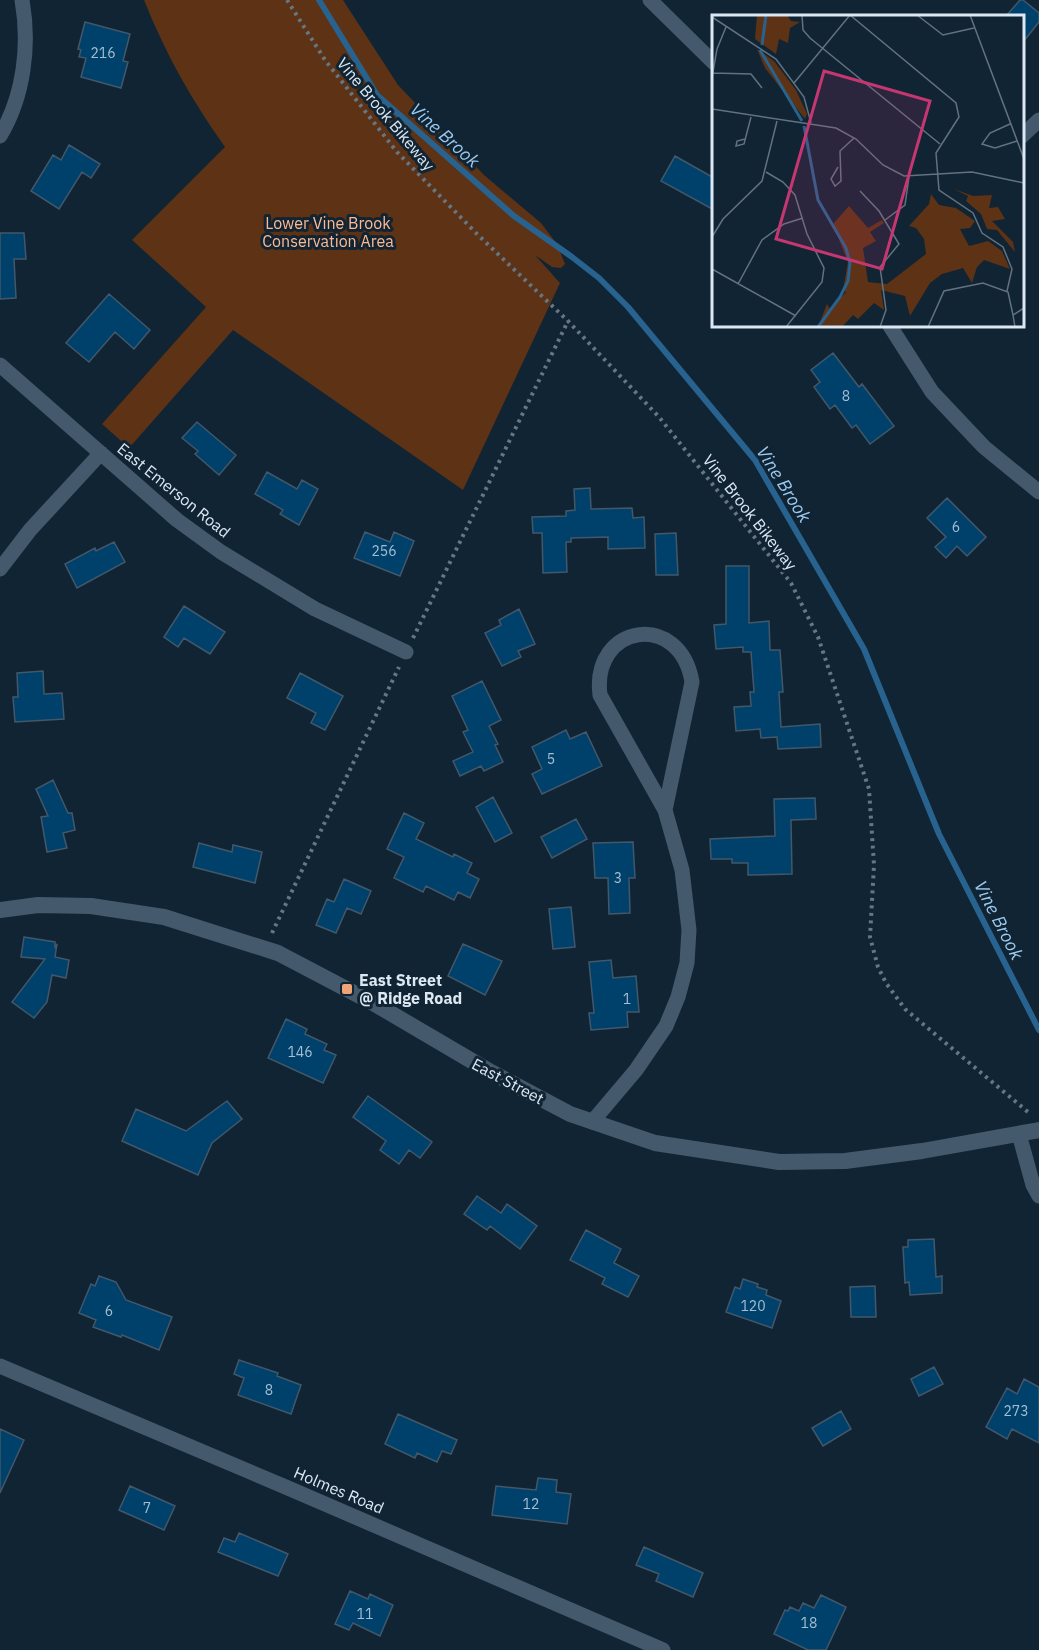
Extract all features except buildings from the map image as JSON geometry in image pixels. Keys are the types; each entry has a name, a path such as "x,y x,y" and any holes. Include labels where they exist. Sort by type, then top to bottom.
{"street":[{"path":"0,136 19,91 25,43 22,0"},
{"path":"650,0 712,61"},
{"path":"1024,135 1039,120"},
{"path":"891,327 932,392 984,447 1039,492"},
{"name":"East Emerson Road","path":"0,365 177,520 221,552 315,609 406,652"},
{"path":"0,569 30,530 100,453"},
{"path":"592,1122 636,1070 666,1026 678,997 687,963 689,930 687,900 682,870 665,810 600,695 598,679 602,663 610,650 623,640 639,635 655,635 670,641 682,652 689,666 692,682 665,810"},
{"name":"East Street","path":"0,910 38,905 91,906 164,917 265,948 375,1004 489,1071 570,1114 655,1143 779,1162 869,1159 1039,1130"},
{"path":"1019,1134 1033,1185 1039,1196"},
{"name":"Holmes Road","path":"0,1366 663,1650"}],"path":[{"name":"Vine Brook Bikeway","path":"287,0 325,60 397,152 477,234 568,321 659,417 790,583 818,637 869,789 874,865 870,937 878,967 904,1009 1028,1112"},
{"path":"265,948 406,652 568,321"}],"green space":[{"name":"Lower Vine Brook Conservation Area","path":"144,0 343,0 398,85 484,175 541,223 557,244 565,264 561,268 552,267 535,255 560,283 463,490 233,330 129,448 102,424 206,307 132,240 225,147 180,76"}],"waterway":[{"name":"Vine Brook","path":"319,0 377,95 514,216 599,278 628,307 755,460 864,649 939,834 1039,1030"}],"place":[{"name":"East Street @ Ridge Road","path":"347,989"}]}
